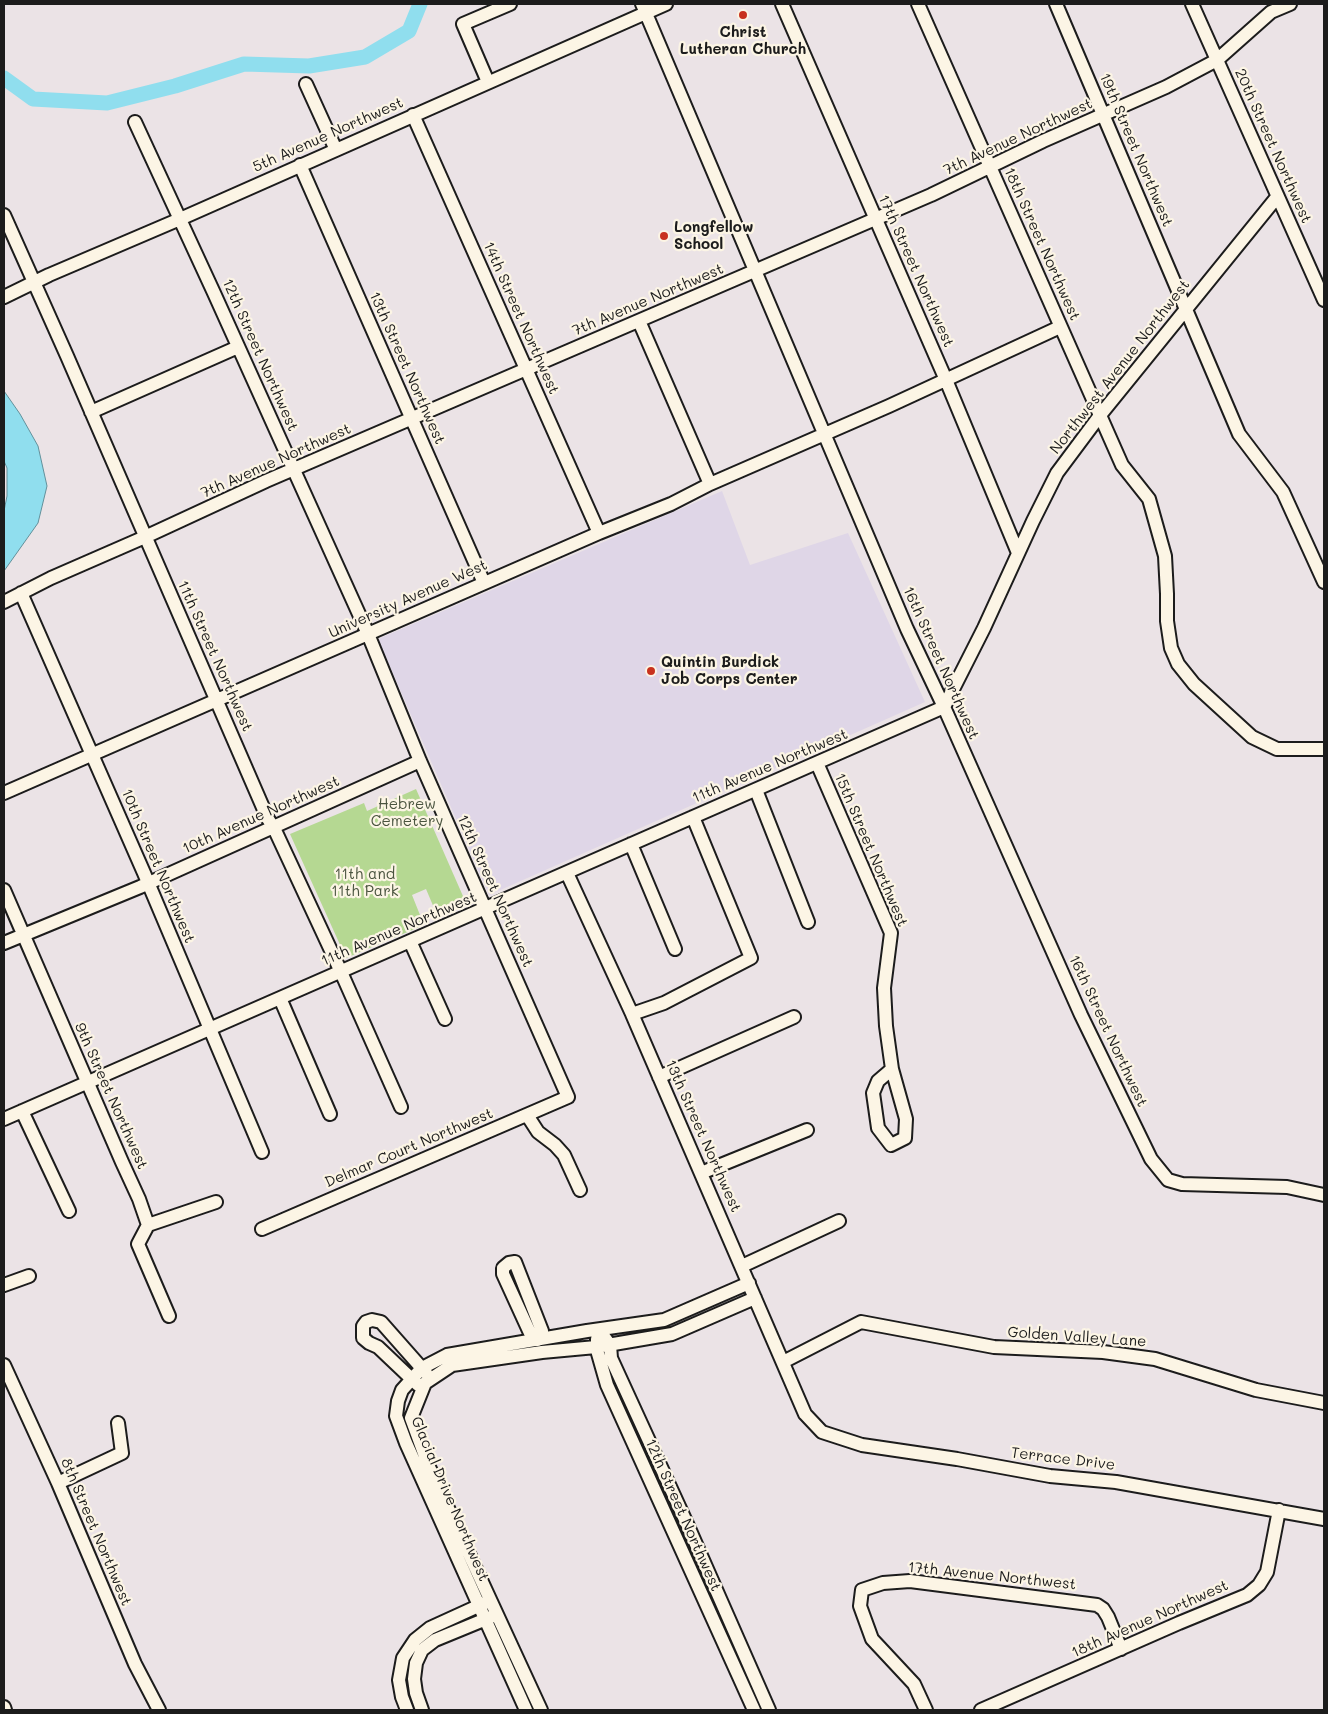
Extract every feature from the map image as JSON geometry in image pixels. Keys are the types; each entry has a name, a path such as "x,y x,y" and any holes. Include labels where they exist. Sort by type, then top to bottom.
{"street":[{"path":"488,82 463,24 510,4"},
{"name":"5th Avenue Northwest","path":"4,297 34,282 488,82 644,8 666,4"},
{"name":"17th Street Northwest","path":"782,4 946,380 1018,554"},
{"name":"18th Street Northwest","path":"918,4 1122,464 1149,499 1165,556 1168,594 1167,621 1171,648 1178,664 1194,684 1252,737 1277,749 1324,749"},
{"name":"19th Street Northwest","path":"1056,4 1239,434 1283,492 1324,582"},
{"name":"20th Street Northwest","path":"1192,4 1324,300"},
{"name":"7th Avenue Northwest","path":"4,602 51,578 145,538 294,469 948,187 990,166 1166,87 1216,60 1271,12 1290,4"},
{"name":"16th Street Northwest","path":"644,8 907,629 944,707 1081,1015 1151,1159 1168,1180 1182,1184 1287,1187 1324,1195"},
{"path":"306,84 336,150"},
{"name":"14th Street Northwest","path":"413,115 599,533"},
{"name":"12th Street Northwest","path":"136,122 368,634 420,761 568,1097"},
{"name":"13th Street Northwest","path":"300,165 484,583"},
{"name":"Northwest Avenue Northwest","path":"944,707 984,628 1057,473 1101,414 1277,197"},
{"name":"11th Street Northwest","path":"4,215 268,819 274,828 341,972 401,1107"},
{"path":"639,321 710,484"},
{"name":"University Avenue West","path":"4,793 599,533 671,504 710,484 824,435 1060,327"},
{"path":"91,412 238,347"},
{"name":"10th Street Northwest","path":"21,593 148,883 262,1152"},
{"name":"11th Avenue Northwest","path":"4,1119 944,707"},
{"name":"10th Avenue Northwest","path":"4,943 274,828 420,761"},
{"name":"15th Street Northwest","path":"817,764 891,933 884,988 886,1026 892,1069 906,1119 905,1138 891,1145 878,1128 873,1093 878,1081 892,1069"},
{"path":"756,790 808,922"},
{"path":"632,1014 664,1003 751,958 693,817"},
{"path":"631,844 675,949"},
{"name":"13th Street Northwest","path":"567,873 660,1077 806,1414"},
{"name":"9th Street Northwest","path":"4,890 140,1199 148,1226"},
{"path":"410,941 445,1019"},
{"path":"280,998 330,1114"},
{"path":"660,1077 794,1017"},
{"name":"Delmar Court Northwest","path":"262,1230 568,1097"},
{"path":"22,1111 69,1211"},
{"path":"528,1115 538,1132 555,1145 564,1156 580,1190"},
{"path":"701,1173 807,1130"},
{"path":"169,1316 138,1244 148,1226 216,1202"},
{"path":"742,1266 839,1221"},
{"path":"515,1262 518,1267 542,1331 540,1346 530,1333 504,1274 503,1268 508,1263 515,1262"},
{"path":"4,1285 29,1276"},
{"name":"Glacial Drive Northwest","path":"526,1710 406,1442 396,1416 402,1390 422,1368 447,1355 467,1350 540,1346 598,1329 664,1320 749,1283"},
{"path":"541,1710 429,1467 411,1418 426,1384 452,1365 540,1346 596,1347 672,1334 755,1298"},
{"path":"372,1320 380,1322 422,1368 426,1384 412,1379 378,1347 363,1338 363,1326 366,1322 372,1320"},
{"name":"Golden Valley Lane","path":"783,1362 860,1322 994,1347 1103,1352 1155,1359 1256,1390 1324,1403"},
{"path":"598,1329 610,1345 611,1358 769,1710"},
{"name":"12th Street Northwest","path":"598,1329 596,1347 606,1385 754,1710"},
{"name":"8th Street Northwest","path":"4,1365 58,1483 111,1611 135,1664 159,1710"},
{"name":"Terrace Drive","path":"806,1414 822,1432 862,1445 957,1459 1050,1476 1116,1482 1324,1519"},
{"path":"58,1483 122,1453 118,1423"},
{"name":"18th Avenue Northwest","path":"981,1710 1247,1595 1259,1585 1267,1572 1279,1510"},
{"name":"17th Avenue Northwest","path":"926,1710 914,1684 872,1638 860,1606 862,1590 883,1583 910,1581 1097,1605 1103,1609 1108,1618 1121,1649"},
{"path":"407,1710 399,1680 403,1658 415,1640 430,1628 491,1600"},
{"path":"422,1710 416,1693 414,1679 416,1663 422,1650 436,1640 498,1614"}],"shaded area":[{"name":"Quintin Burdick Job Corps Center","path":"722,491 750,565 848,533 925,702 489,895 378,639"}],"green space":[{"name":"11th and 11th Park","path":"416,789 466,903 437,915 426,889 412,895 424,925 346,958 290,834 364,803 367,811"}],"water":[{"path":"4,391 20,414 38,446 47,486 38,523 4,571 4,511 7,496 7,468 4,461"}],"waterway":[{"path":"4,78 33,99 107,103 175,86 244,64 309,66 365,57 409,31 420,4"}],"place":[{"name":"Christ Lutheran Church","path":"743,15"},
{"name":"Longfellow School","path":"664,236"},
{"name":"Quintin Burdick Job Corps Center","path":"651,671"}],"park label":[{"name":"Hebrew Cemetery","path":"407,812"}]}
